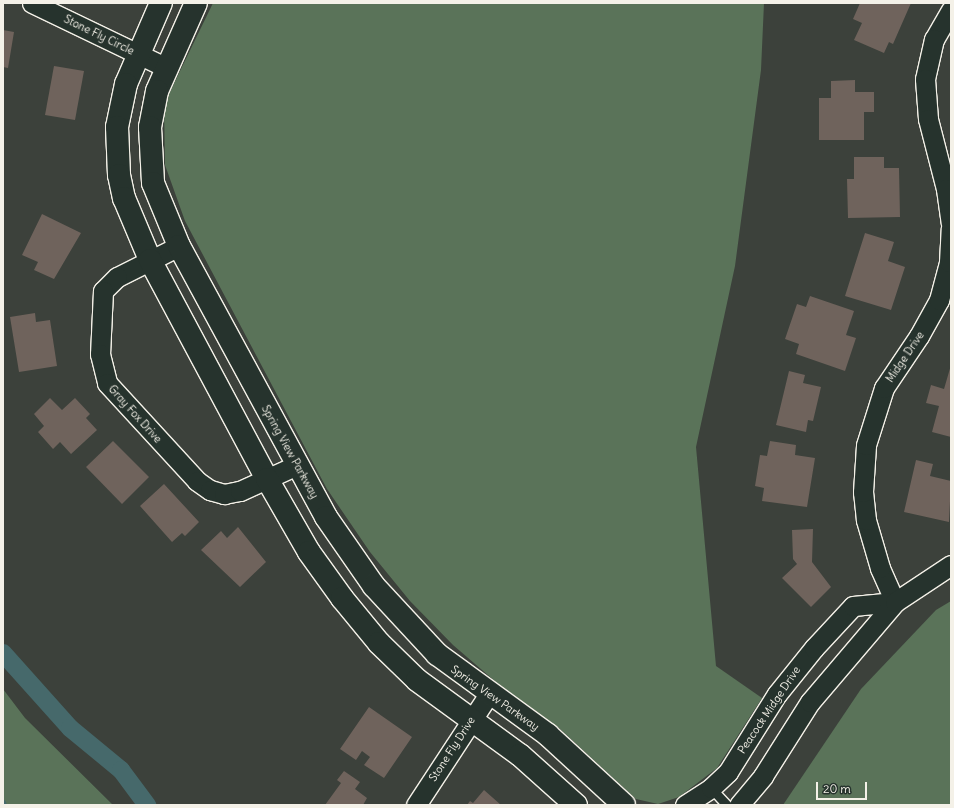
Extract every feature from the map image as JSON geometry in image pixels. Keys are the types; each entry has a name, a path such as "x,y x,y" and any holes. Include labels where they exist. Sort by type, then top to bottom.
{"street":[{"name":"Stone Fly Circle","path":"32,3 167,68"},
{"path":"161,3 138,54 121,105 117,150 124,198 150,260 266,479 313,558 365,626 417,680 471,721 520,755 576,805"},
{"name":"Spring View Parkway","path":"196,3 167,68 152,108 150,166 158,202 179,246 297,465 350,554 397,614 437,654 489,694 548,735 624,805"},
{"path":"951,10 934,39 926,78 928,119 946,189 951,223"},
{"name":"Midge Drive","path":"895,602 880,568 866,520 863,492 866,444 884,388 919,336 939,300 949,262 951,228"},
{"name":"Gray Fox Drive","path":"179,246 117,277 103,291 100,354 107,383 192,476 210,490 232,493 297,465"},
{"name":"Peacock Midge Drive","path":"739,805 763,776 810,702 895,602 951,565"},
{"name":"Peacock Midge Drive","path":"685,805 711,788 728,772 796,670 853,606 895,602"},
{"name":"Stone Fly Drive","path":"416,805 489,694"}],"lane":[{"path":"711,788 727,805"}],"green space":[{"path":"213,3 764,3 761,70 735,266 696,447 716,666 762,698 717,768 679,797 658,804 636,799 559,728 496,682 453,645 410,601 370,552 327,489 185,221 165,165 164,104"},
{"path":"951,601 951,805 783,805 861,689 936,610"},
{"path":"3,689 25,718 113,805 3,805"}],"building":[{"path":"860,3 911,3 893,44 889,42 884,53 854,40 862,23 853,19"},
{"path":"3,30 14,32 8,68 3,67"},
{"path":"54,66 84,71 75,120 45,115"},
{"path":"855,80 855,92 874,92 874,112 864,112 864,140 819,140 819,98 831,98 831,81"},
{"path":"854,157 884,157 884,168 899,168 900,217 848,218 847,179 854,179"},
{"path":"42,214 81,233 54,279 34,270 38,262 22,255"},
{"path":"865,233 894,242 888,261 905,267 891,310 845,296"},
{"path":"810,296 854,311 846,335 856,338 845,371 796,354 799,344 785,339 797,304 806,307"},
{"path":"35,313 36,322 50,320 57,366 19,372 10,317"},
{"path":"951,365 951,437 932,432 939,406 926,403 931,385 944,389"},
{"path":"789,371 805,375 803,383 821,387 813,421 808,420 806,432 776,425"},
{"path":"50,398 62,410 75,398 90,414 86,418 97,430 71,454 60,442 53,449 38,432 44,426 34,414"},
{"path":"113,441 149,477 122,504 86,467"},
{"path":"770,441 796,445 795,455 815,458 807,507 762,501 764,488 755,486 760,455 767,456"},
{"path":"916,460 933,464 930,476 951,481 949,522 904,512"},
{"path":"164,484 199,522 185,536 182,533 172,542 140,506"},
{"path":"238,527 266,562 240,587 201,550 221,531 227,538"},
{"path":"813,529 812,562 831,587 811,607 782,578 797,564 793,559 792,530"},
{"path":"369,707 412,737 384,778 364,765 370,757 362,751 356,760 340,749"},
{"path":"344,771 360,782 355,789 367,798 363,805 325,805 341,783 337,780"},
{"path":"484,790 501,805 467,805 470,801 473,803"}],"waterway":[{"path":"3,653 70,728 121,770 147,805"}]}
